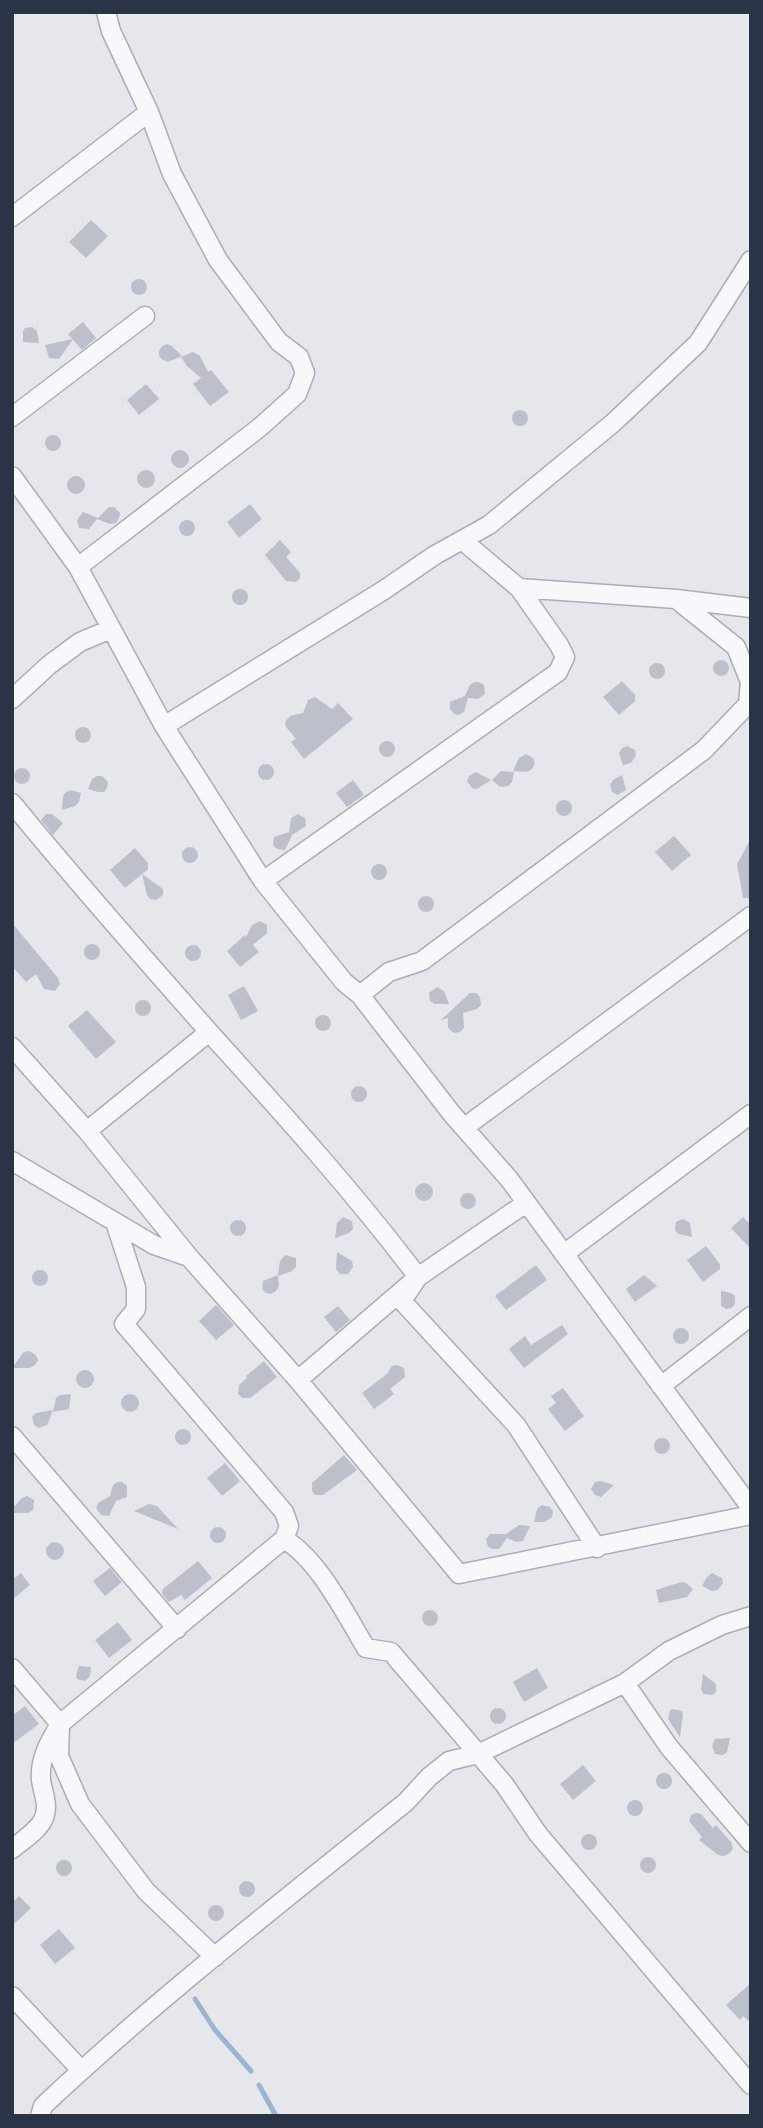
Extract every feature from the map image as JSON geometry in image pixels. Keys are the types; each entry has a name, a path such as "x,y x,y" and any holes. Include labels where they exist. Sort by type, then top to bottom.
{"street":[{"path":"78,567 259,428 297,394 305,373 299,356 279,342 218,260 172,174 149,112 111,31 106,12"},
{"path":"12,217 149,112"},
{"path":"164,726 384,590 435,555 489,526 613,423 698,343 751,260"},
{"path":"12,417 145,316"},
{"path":"12,476 78,567 164,726 263,881 344,982 360,995 404,1054 526,1203 751,1508"},
{"path":"263,881 558,672 565,657 519,588 463,540"},
{"path":"519,588 676,599 751,608"},
{"path":"360,995 389,972 422,961 704,750 748,704 750,681 736,647 676,599"},
{"path":"12,699 49,665 80,642 111,629"},
{"path":"12,803 209,1032 324,1160 418,1277"},
{"path":"465,1127 751,916"},
{"path":"87,1131 209,1032"},
{"path":"12,1047 87,1131 189,1257 298,1380 459,1574 751,1515"},
{"path":"564,1254 751,1114"},
{"path":"12,1161 154,1245 189,1257"},
{"path":"298,1380 418,1277 526,1203"},
{"path":"12,1849 38,1828 44,1818 47,1806 41,1779 42,1761 60,1724 284,1539 289,1526 284,1512 124,1324 136,1310 136,1287 115,1222"},
{"path":"418,1277 402,1301 516,1425 597,1548"},
{"path":"661,1386 751,1316"},
{"path":"12,1436 177,1629"},
{"path":"284,1539 298,1547 333,1595 366,1648 391,1652 503,1784 538,1834 751,2085"},
{"path":"40,2116 43,2106 81,2070 406,1802 449,1760 478,1754 625,1683 670,1651 722,1625 751,1616"},
{"path":"12,1668 60,1724 59,1756 80,1804 146,1891 215,1957"},
{"path":"625,1683 669,1747 751,1843"},
{"path":"12,1996 81,2070"}],"building":[{"path":"91,220 108,236 86,258 69,242"},
{"path":"136,279 142,279 147,287 145,293 136,295 131,290 131,284"},
{"path":"83,322 96,338 82,350 68,334"},
{"path":"32,327 37,331 39,343 23,342 23,331"},
{"path":"73,339 59,359 49,358 45,345"},
{"path":"167,344 182,356 168,362 163,360 159,351"},
{"path":"193,352 200,356 208,372 211,370 229,392 210,406 193,384 201,378 181,357"},
{"path":"146,384 159,399 139,415 127,400"},
{"path":"517,410 523,410 528,418 526,424 517,426 512,421 512,415"},
{"path":"50,435 56,435 61,443 59,449 50,451 45,446 45,440"},
{"path":"180,450 186,453 189,459 186,465 180,468 174,465 171,459 174,453"},
{"path":"146,470 152,473 155,479 152,485 146,488 140,485 137,479 140,473"},
{"path":"76,476 82,479 85,485 82,491 76,494 70,491 67,485 70,479"},
{"path":"250,504 262,519 239,538 227,522"},
{"path":"109,507 114,507 120,513 116,523 110,524 97,519 89,529 79,528 77,520 83,512 98,518"},
{"path":"184,520 190,520 195,528 193,534 184,536 179,531 179,525"},
{"path":"280,540 291,552 286,557 300,573 296,582 286,581 265,555"},
{"path":"237,589 243,589 248,597 246,603 237,605 232,600 232,594"},
{"path":"718,660 724,660 729,668 727,674 718,676 713,671 713,665"},
{"path":"654,663 660,663 665,671 663,677 654,679 649,674 649,668"},
{"path":"622,681 635,695 635,701 619,715 603,697"},
{"path":"474,682 484,685 485,694 478,699 468,698 464,712 454,714 450,709 450,702 465,696"},
{"path":"315,697 332,709 338,703 353,719 304,759 291,742 296,739 285,722 290,716 303,713 308,700"},
{"path":"80,727 86,727 91,735 89,741 80,743 75,738 75,732"},
{"path":"384,741 390,741 395,749 393,755 384,757 379,752 379,746"},
{"path":"627,746 635,750 636,755 631,763 623,765 619,753"},
{"path":"526,754 533,758 535,763 532,769 527,772 513,771 519,758"},
{"path":"263,764 269,764 274,772 272,778 263,780 258,775 258,769"},
{"path":"19,768 25,768 30,776 28,782 19,784 14,779 14,773"},
{"path":"501,771 514,772 512,782 508,786 500,787 492,780"},
{"path":"476,772 491,780 477,789 472,788 467,781 469,776"},
{"path":"622,775 626,790 617,795 612,792 610,785"},
{"path":"102,776 108,782 104,792 88,789 92,779"},
{"path":"353,780 364,795 347,807 336,793"},
{"path":"71,790 81,793 79,802 62,810 63,796"},
{"path":"561,800 567,800 572,808 570,814 561,816 556,811 556,805"},
{"path":"46,814 52,814 63,823 53,835 41,820"},
{"path":"298,814 305,818 306,826 292,835 285,850 277,849 273,845 274,837 289,832 291,818"},
{"path":"674,836 691,855 672,871 655,852"},
{"path":"751,838 751,898 743,898 737,864"},
{"path":"187,847 193,847 198,855 196,861 187,863 182,858 182,852"},
{"path":"135,848 148,863 148,869 125,888 110,870"},
{"path":"376,864 382,864 387,872 385,878 376,880 371,875 371,869"},
{"path":"142,874 163,889 163,895 156,900 150,899"},
{"path":"423,896 429,896 434,904 432,910 423,912 418,907 418,901"},
{"path":"260,921 267,925 267,933 253,945 259,952 240,967 227,951 245,935 246,937 252,925"},
{"path":"12,923 58,978 60,984 55,991 44,989 36,974 26,982 12,966"},
{"path":"89,944 95,944 100,952 98,958 89,960 84,955 84,949"},
{"path":"190,945 196,945 201,953 199,959 190,961 185,956 185,950"},
{"path":"244,986 258,1011 241,1020 228,995"},
{"path":"437,987 444,991 449,1004 435,1004 430,1001 429,993"},
{"path":"470,993 476,993 480,997 481,1005 463,1013 464,1028 454,1033 448,1028 448,1018 441,1020"},
{"path":"140,1000 146,1000 151,1008 149,1014 140,1016 135,1011 135,1005"},
{"path":"87,1010 116,1042 96,1059 68,1026"},
{"path":"320,1015 326,1015 331,1023 329,1029 320,1031 315,1026 315,1020"},
{"path":"356,1086 362,1086 367,1094 365,1100 356,1102 351,1097 351,1091"},
{"path":"424,1183 430,1186 433,1192 430,1198 424,1201 418,1198 415,1192 418,1186"},
{"path":"465,1193 471,1193 476,1201 474,1207 465,1209 460,1204 460,1198"},
{"path":"343,1217 352,1221 353,1229 335,1238 337,1223"},
{"path":"743,1217 751,1225 751,1249 731,1228"},
{"path":"683,1219 690,1223 692,1237 678,1234 675,1230 676,1222"},
{"path":"235,1220 241,1220 246,1228 244,1234 235,1236 230,1231 230,1225"},
{"path":"706,1246 720,1264 720,1269 703,1282 687,1260"},
{"path":"337,1252 352,1261 353,1267 348,1274 340,1274 336,1269"},
{"path":"285,1255 296,1258 296,1267 278,1276 279,1286 276,1291 266,1293 262,1289 263,1281 278,1275 280,1261"},
{"path":"536,1265 547,1280 506,1310 495,1296"},
{"path":"37,1270 43,1270 48,1278 46,1284 37,1286 32,1281 32,1275"},
{"path":"644,1275 657,1286 635,1302 626,1289"},
{"path":"721,1291 735,1296 732,1308 721,1306"},
{"path":"216,1305 234,1325 216,1340 199,1321"},
{"path":"338,1306 350,1320 336,1332 324,1317"},
{"path":"562,1325 568,1334 524,1368 509,1349 525,1336 531,1345"},
{"path":"678,1328 684,1328 689,1336 687,1342 678,1344 673,1339 673,1333"},
{"path":"29,1351 36,1355 38,1360 35,1365 30,1368 12,1368 24,1352"},
{"path":"264,1361 277,1377 250,1398 242,1398 238,1394 239,1385"},
{"path":"392,1366 404,1368 405,1377 390,1389 394,1394 374,1409 362,1393 387,1374"},
{"path":"85,1370 91,1373 94,1379 91,1385 85,1388 79,1385 76,1379 79,1373"},
{"path":"563,1388 584,1416 565,1431 548,1409 556,1403 551,1396"},
{"path":"71,1394 69,1409 53,1412 56,1398"},
{"path":"130,1394 136,1397 139,1403 136,1409 130,1412 124,1409 121,1403 124,1397"},
{"path":"53,1410 47,1425 39,1428 34,1425 32,1417 36,1413"},
{"path":"180,1429 186,1429 191,1437 189,1443 180,1445 175,1440 175,1434"},
{"path":"659,1438 665,1438 670,1446 668,1452 659,1454 654,1449 654,1443"},
{"path":"344,1455 357,1470 323,1495 315,1495 312,1483"},
{"path":"225,1463 240,1481 222,1496 207,1478"},
{"path":"117,1482 127,1486 127,1497 116,1501 109,1516 101,1515 96,1508 98,1503 110,1496 113,1485"},
{"path":"595,1482 614,1485 601,1497 595,1495 591,1489"},
{"path":"27,1496 34,1500 33,1510 28,1513 12,1513 12,1509"},
{"path":"149,1504 157,1506 178,1529 134,1511"},
{"path":"542,1505 550,1507 552,1517 545,1522 534,1522 537,1509"},
{"path":"519,1525 530,1526 523,1541 507,1538 499,1549 488,1547 486,1539 490,1534 506,1534"},
{"path":"215,1527 221,1527 226,1535 224,1541 215,1543 210,1538 210,1532"},
{"path":"55,1542 61,1545 64,1551 61,1557 55,1560 49,1557 46,1551 49,1545"},
{"path":"198,1561 212,1578 185,1600 181,1595 169,1602 162,1594 163,1589"},
{"path":"110,1568 122,1582 105,1596 93,1581"},
{"path":"21,1573 30,1585 12,1600 12,1580"},
{"path":"712,1573 722,1578 723,1583 718,1590 712,1591 702,1586"},
{"path":"681,1582 693,1589 687,1597 659,1603 656,1590"},
{"path":"430,1610 438,1618 430,1626 422,1618"},
{"path":"118,1622 132,1640 109,1658 95,1640"},
{"path":"79,1666 91,1667 90,1676 85,1681 77,1679"},
{"path":"537,1668 548,1688 524,1702 513,1682"},
{"path":"703,1674 716,1684 716,1692 712,1695 704,1694 701,1690"},
{"path":"25,1706 39,1724 12,1744 12,1716"},
{"path":"498,1708 506,1716 498,1724 490,1716"},
{"path":"670,1710 682,1711 683,1714 680,1737 668,1719"},
{"path":"730,1738 727,1752 723,1755 715,1754 712,1746 715,1739"},
{"path":"583,1765 596,1781 573,1800 560,1784"},
{"path":"664,1773 672,1781 664,1789 656,1781"},
{"path":"635,1800 643,1808 635,1816 627,1808"},
{"path":"701,1814 713,1828 716,1825 731,1842 733,1848 730,1853 718,1855 699,1840 702,1837 689,1821 691,1815"},
{"path":"589,1834 597,1842 589,1850 581,1842"},
{"path":"648,1857 656,1865 648,1873 640,1865"},
{"path":"64,1860 72,1868 64,1876 56,1868"},
{"path":"247,1881 255,1889 247,1897 239,1889"},
{"path":"19,1896 31,1908 12,1926 12,1903"},
{"path":"216,1905 224,1913 216,1921 208,1913"},
{"path":"59,1929 75,1948 55,1964 40,1945"},
{"path":"751,1983 751,2023 743,2016 740,2020 726,2005"}],"waterway":[{"path":"195,1999 215,2030 251,2071"},
{"path":"259,2085 276,2116"}]}
